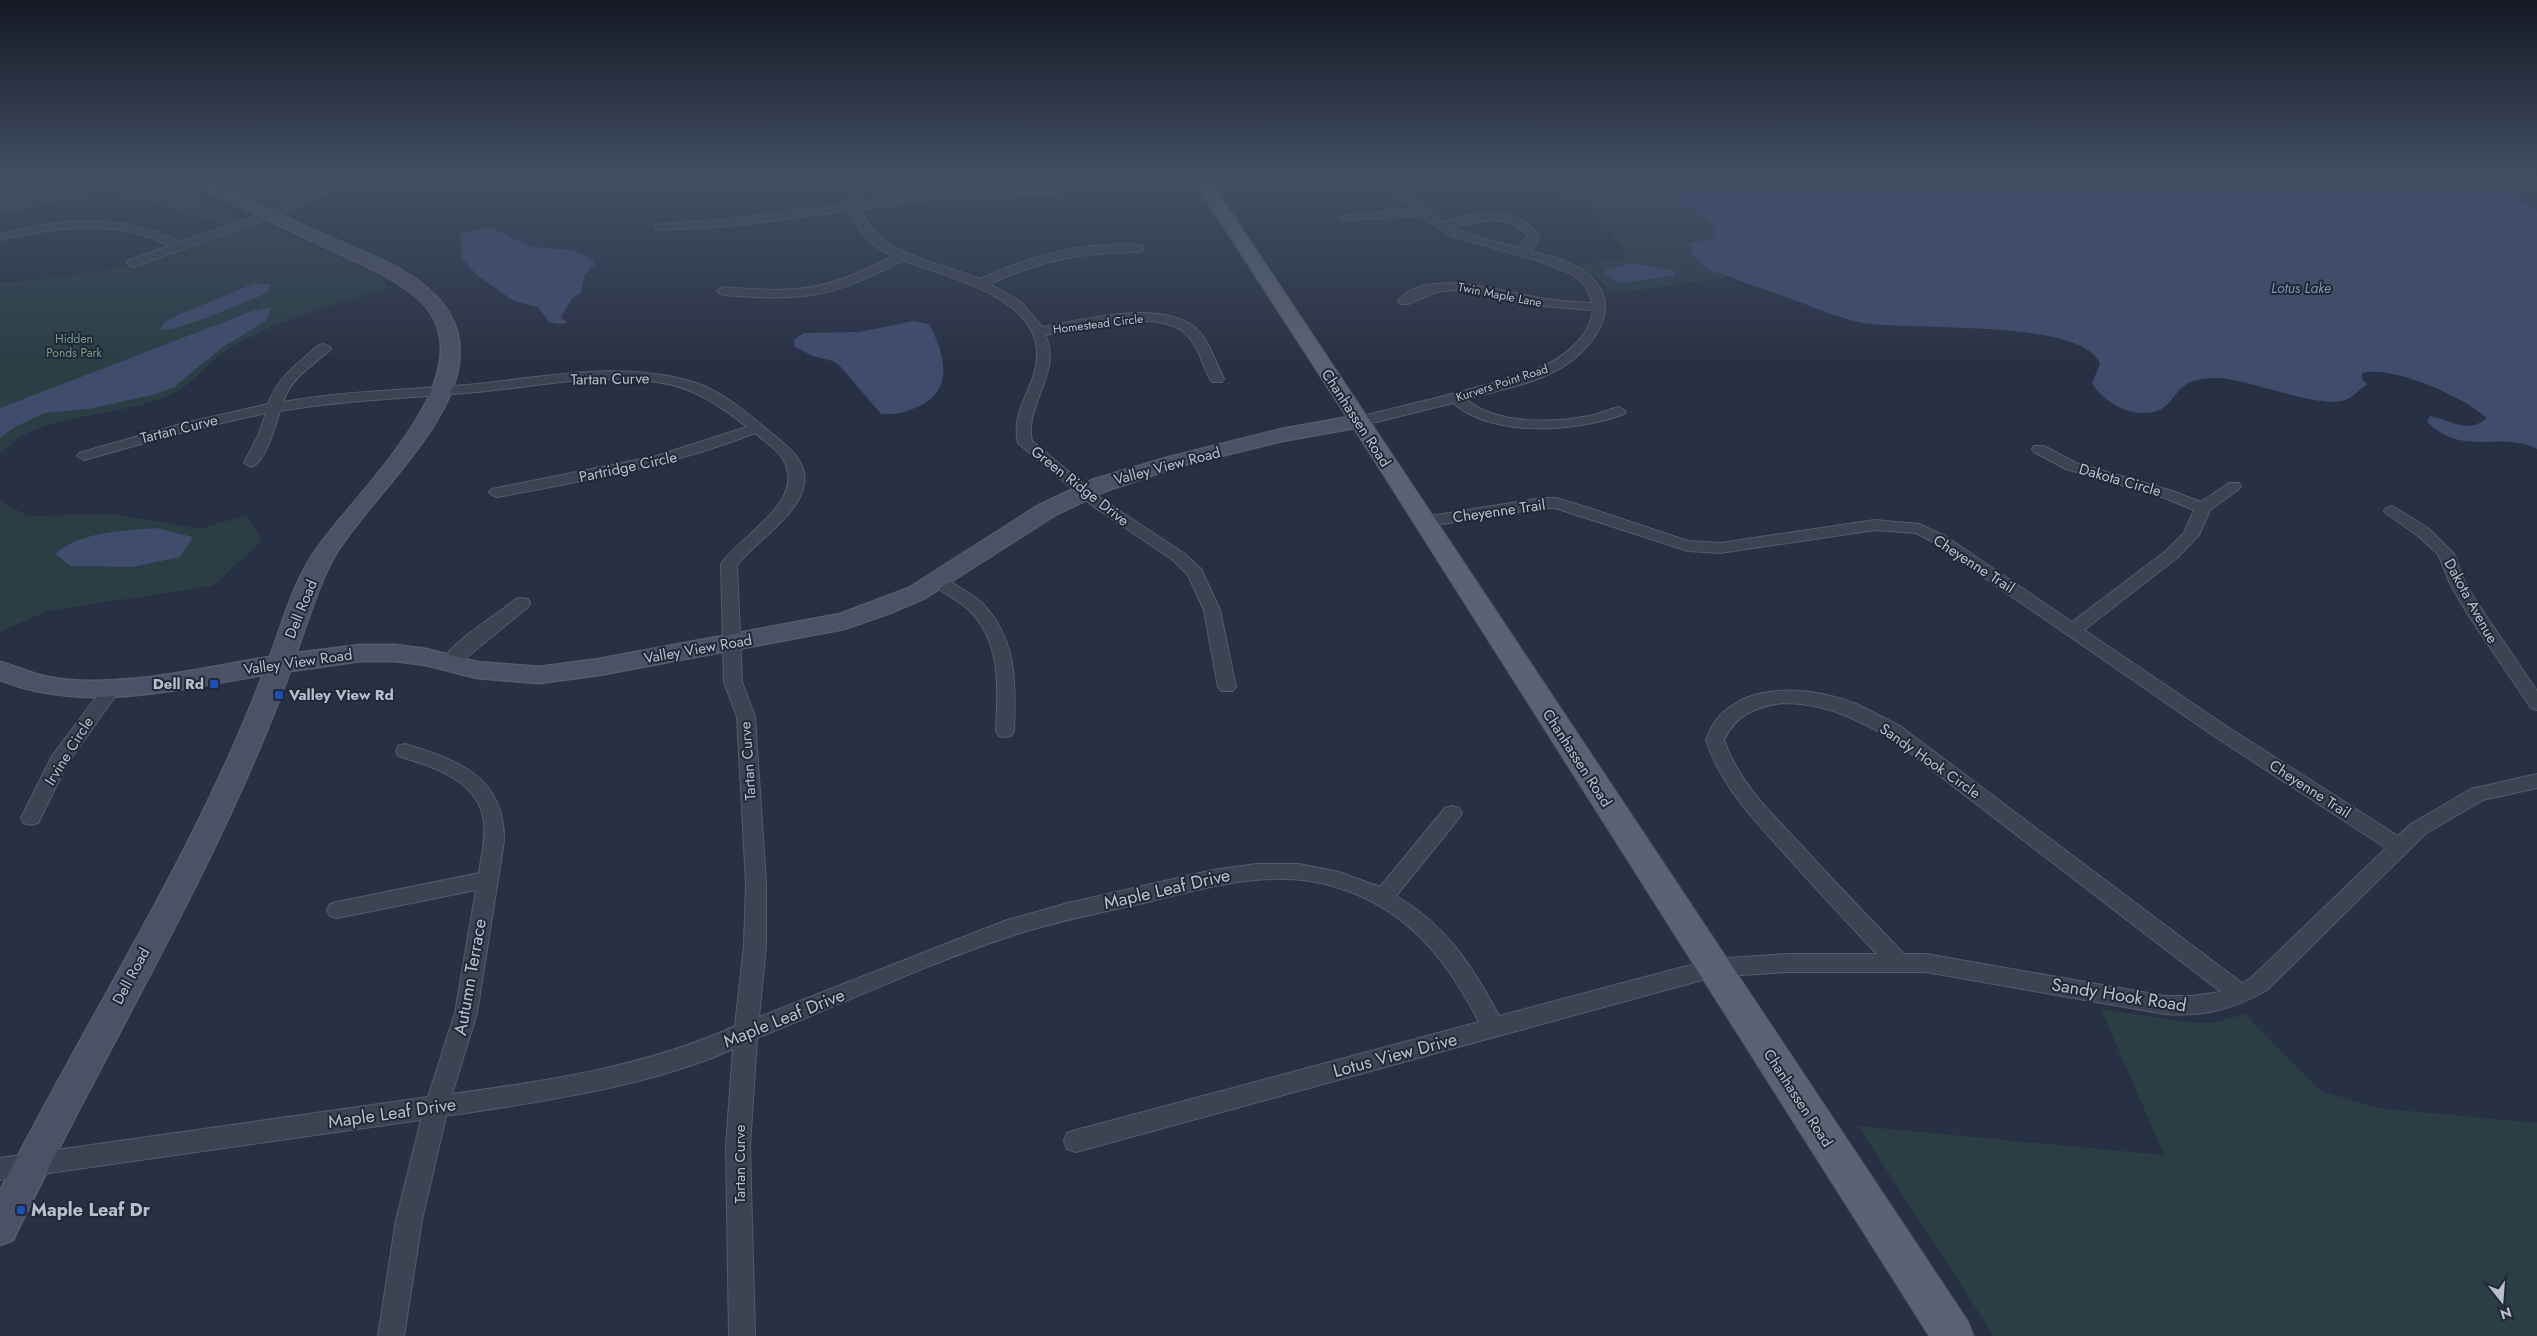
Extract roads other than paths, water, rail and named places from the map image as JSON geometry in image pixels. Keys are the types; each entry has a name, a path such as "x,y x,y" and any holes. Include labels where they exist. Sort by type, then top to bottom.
{"main road":[{"name":"Chanhassen Road","path":"1242,242 1953,1336"}],"street":[{"path":"173,242 178,246"},
{"path":"133,263 189,242"},
{"name":"Dell Road","path":"0,1228 226,795 280,664 308,589 325,554 348,521 418,432 442,391 449,369 451,338 443,317 423,292 386,269 326,242"},
{"name":"Green Ridge Drive","path":"880,242 903,255 982,283 1008,298 1024,312 1038,332 1043,358 1041,376 1024,412 1021,433 1025,443 1119,519 1179,557 1195,573 1212,610 1227,687"},
{"path":"1486,242 1566,267 1584,277 1600,296 1600,307"},
{"path":"1521,253 1531,242"},
{"path":"982,283 1026,262 1047,256 1093,248 1139,248"},
{"path":"723,291 792,295 819,291 845,284 903,255"},
{"name":"Twin Maple Lane","path":"1404,301 1432,288 1455,285 1561,306 1600,307"},
{"name":"Kurvers Point Road","path":"1360,421 1456,398 1552,367 1576,351 1592,333 1600,307"},
{"name":"Homestead Circle","path":"1038,332 1139,317 1168,320 1190,330 1217,379"},
{"path":"251,463 266,434 284,385 294,373 324,348"},
{"name":"Tartan Curve","path":"84,456 197,424 275,408 364,396 442,391 589,377 645,377 670,380 711,394 786,452 795,463 799,476 797,490 787,505 738,551 729,564 733,682 746,717 756,884 755,945 746,1032 738,1146 742,1336"},
{"path":"1456,398 1472,410 1504,419 1557,424 1606,418 1619,411"},
{"name":"Valley View Road","path":"0,670 25,680 48,686 73,689 112,688 344,655 378,653 426,657 477,670 507,674 539,675 599,667 732,643 844,621 882,608 938,580 1047,510 1100,485 1173,462 1282,435 1360,421"},
{"name":"Partridge Circle","path":"497,492 645,466 719,444 756,428"},
{"name":"Dakota Circle","path":"2039,450 2070,466 2167,494 2203,508"},
{"path":"2073,630 2172,554 2191,535 2203,508 2234,486"},
{"name":"Cheyenne Trail","path":"1424,522 1519,506 1556,504 1584,511 1665,540 1688,546 1720,548 1875,525 1918,529 1939,539 2220,731 2399,847"},
{"name":"Dakota Avenue","path":"2392,511 2416,526 2448,557 2456,579 2477,616 2507,664 2537,704"},
{"path":"938,580 975,606 990,622 1000,639 1006,659 1007,673 1005,731"},
{"path":"450,663 467,646 522,603"},
{"name":"Irvine Circle","path":"31,818 59,761 112,688"},
{"name":"Sandy Hook Circle","path":"1898,962 1758,811 1729,771 1719,753 1715,740 1725,720 1744,706 1770,698 1808,697 1843,706 1894,732 2241,995"},
{"name":"Autumn Terrace","path":"391,1336 409,1220 436,1108 466,1013 486,880 494,841 494,818 486,798 473,781 454,768 405,751"},
{"name":"Sandy Hook Road","path":"1713,968 1787,963 1926,963 2165,1005 2203,1006 2241,995 2259,984 2418,829 2478,794 2537,781"},
{"path":"1383,898 1452,813"},
{"name":"Maple Leaf Drive","path":"0,1169 436,1108 564,1086 641,1068 718,1045 746,1032 989,935 1045,917 1243,872 1281,871 1320,875 1383,898 1422,925 1449,952 1470,983 1494,1028"},
{"path":"337,910 486,880"},
{"name":"Lotus View Drive","path":"1076,1141 1713,968"}],"water":[{"path":"461,242 522,242 537,247 573,251 589,258 595,264 584,275 581,293 572,298 561,318 567,322 562,324 549,322 538,307 514,301 478,276 463,260"},
{"name":"Lotus Lake","path":"2537,242 2537,449 2508,442 2455,439 2441,433 2427,422 2430,416 2466,426 2480,423 2487,418 2446,392 2409,378 2375,372 2362,373 2362,379 2367,384 2348,399 2334,402 2303,398 2247,383 2215,378 2188,383 2165,407 2159,410 2142,413 2127,411 2107,400 2092,383 2100,364 2087,349 2062,339 1992,329 1863,323 1833,315 1708,269 1693,256 1689,243"},
{"path":"1632,263 1675,271 1674,275 1626,283 1617,282 1605,273 1606,270"},
{"path":"253,284 270,284 268,291 258,297 192,323 179,327 160,329 164,323 180,314"},
{"path":"271,307 266,321 223,347 174,387 156,394 89,409 45,413 17,426 0,438 0,408 250,312"},
{"path":"914,321 929,324 935,336 943,360 941,383 936,393 928,401 915,408 894,414 881,414 839,365 833,361 813,356 795,347 794,340 804,333 859,332"},
{"path":"156,528 193,537 180,557 132,567 71,566 55,554 66,546 90,536 116,531"}],"place":[{"name":"Dell Rd","path":"214,684"},
{"name":"Valley View Rd","path":"279,695"},
{"name":"Maple Leaf Dr","path":"21,1210"}],"park label":[{"name":"Hidden Ponds Park","path":"74,346"}]}
